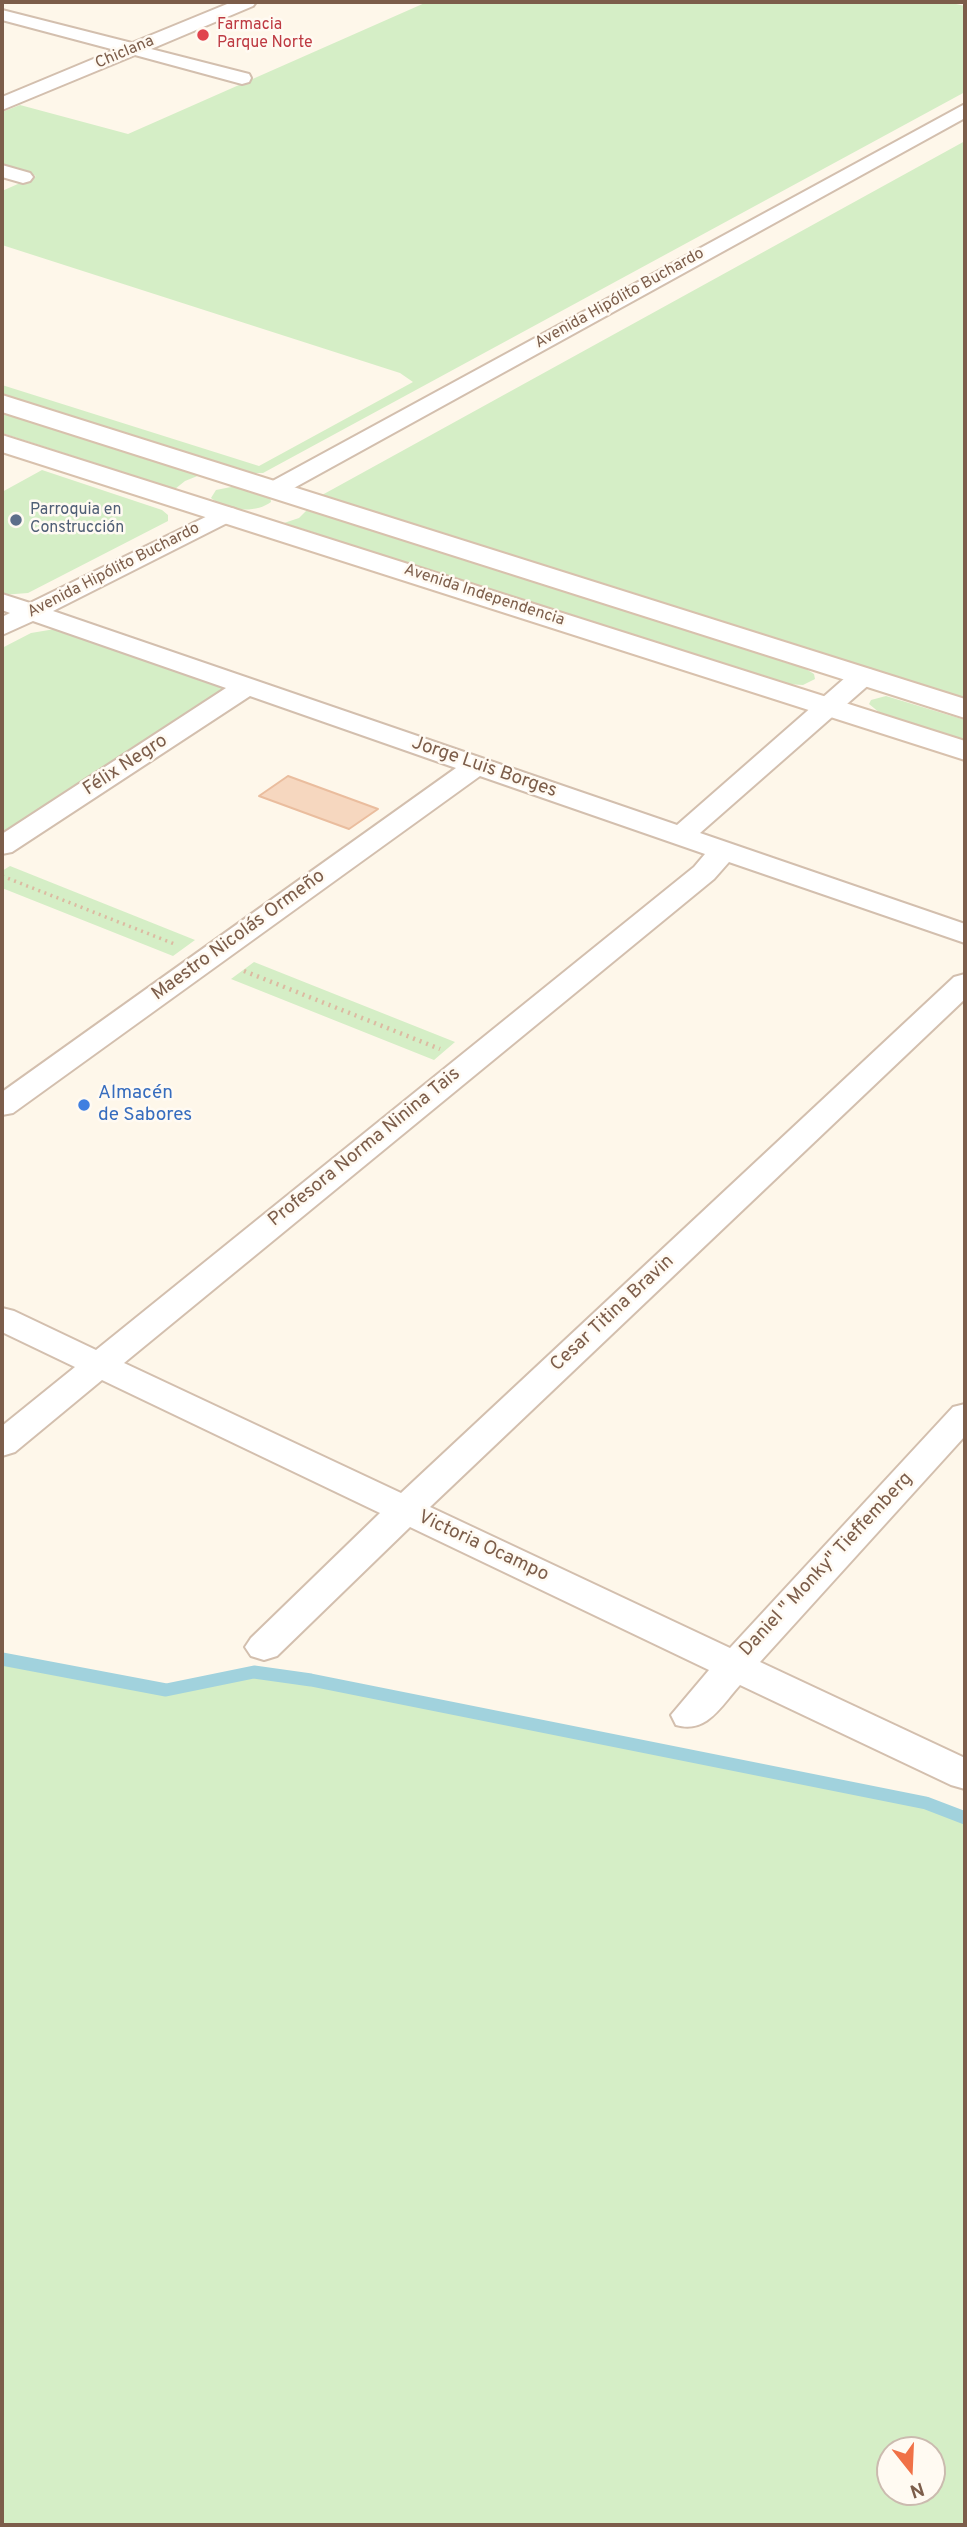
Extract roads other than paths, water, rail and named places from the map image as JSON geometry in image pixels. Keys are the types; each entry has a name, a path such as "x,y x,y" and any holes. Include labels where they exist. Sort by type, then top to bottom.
{"main road":[{"path":"2,403 965,709"},
{"name":"Avenida Independencia","path":"2,443 965,751"},
{"path":"189,502 195,490 205,484 237,477"},
{"path":"237,518 284,512 293,501 284,491"}],"street":[{"name":"Chiclana","path":"2,104 247,2"},
{"path":"3,16 242,78"},
{"name":"Avenida Hipólito Buchardo","path":"284,491 965,110"},
{"path":"2,171 23,177"},
{"name":"Avenida Hipólito Buchardo","path":"2,627 237,518"},
{"name":"Jorge Luis Borges","path":"2,602 965,934"},
{"path":"682,835 863,676"},
{"name":"Félix Negro","path":"2,846 249,685"},
{"name":"Maestro Nicolás Ormeño","path":"2,1106 476,766"},
{"name":"Profesora Norma Ninina Tais","path":"2,1444 704,873 724,850"},
{"name":"Cesar Titina Bravin","path":"264,1647 405,1510 965,983"},
{"name":"Victoria Ocampo","path":"2,1319 965,1774"},
{"name":"Daniel \" Monky\" Tieffemberg","path":"690,1715 965,1415"}],"waterway":[{"path":"2,1659 166,1690 254,1672 311,1680 926,1803 965,1818"}],"place":[{"name":"Farmacia Parque Norte","path":"203,35"},
{"name":"Parroquia en Construcción","path":"16,520"},
{"name":"Almacén de Sabores","path":"84,1105"}]}
